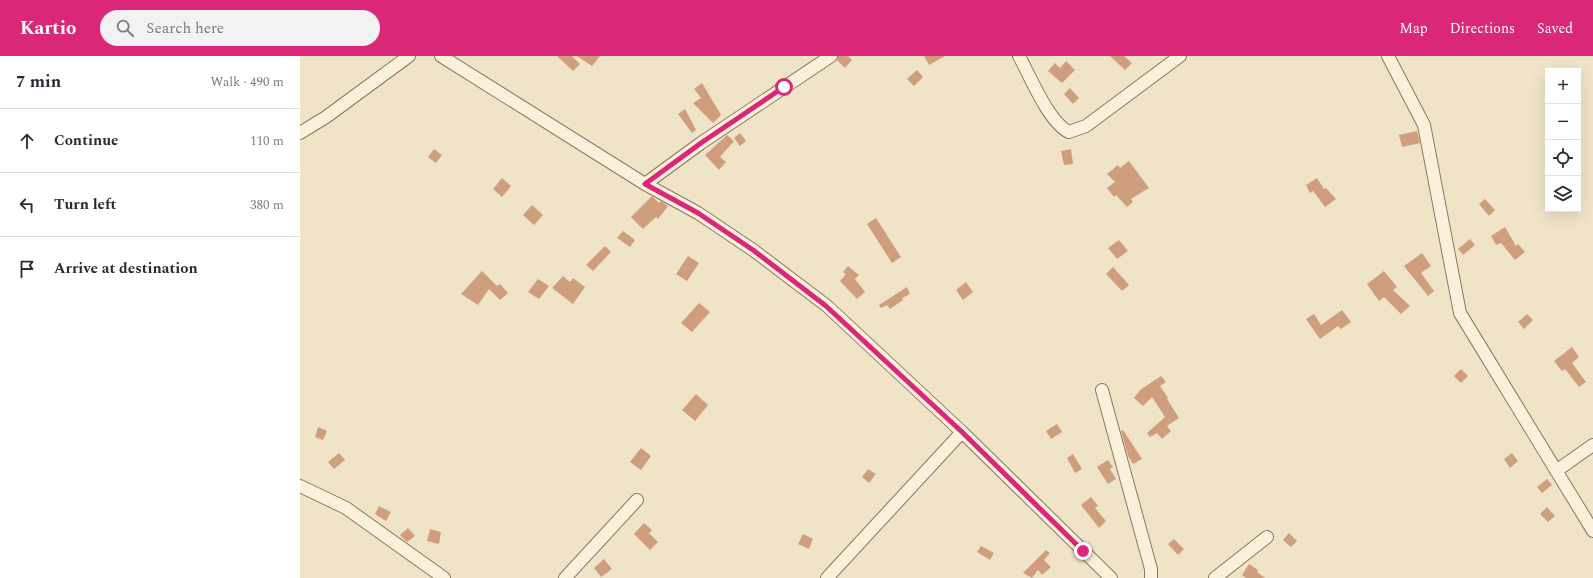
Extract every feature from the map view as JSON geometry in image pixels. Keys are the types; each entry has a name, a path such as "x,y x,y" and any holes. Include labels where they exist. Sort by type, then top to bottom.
{"street":[{"path":"300,134 326,117 409,56"},
{"path":"441,56 645,184 698,213 747,246 826,306 962,432 1111,578"},
{"path":"645,184 701,143 830,56"},
{"path":"1019,56 1050,111 1062,128 1069,132 1086,126 1180,56"},
{"path":"1388,56 1424,125 1460,313 1593,532"},
{"path":"1102,390 1151,569 1151,578"},
{"path":"827,578 962,432"},
{"path":"1556,471 1593,445"},
{"path":"300,486 346,508 444,578"},
{"path":"565,578 637,500"},
{"path":"1215,578 1267,536"}],"building":[{"path":"557,56 572,56 580,64 573,71"},
{"path":"577,56 600,56 592,66"},
{"path":"838,56 848,56 852,60 845,68 837,60"},
{"path":"924,56 945,56 929,65"},
{"path":"1110,56 1124,56 1132,63 1125,70"},
{"path":"1066,61 1075,70 1062,83 1048,71 1055,63 1060,68"},
{"path":"917,70 923,77 914,86 907,79"},
{"path":"702,83 721,115 713,123 693,103 701,98 694,89"},
{"path":"1070,88 1079,98 1073,104 1064,94"},
{"path":"685,109 696,130 692,133 678,114"},
{"path":"1417,131 1420,143 1402,147 1399,135"},
{"path":"740,133 746,141 740,146 734,138"},
{"path":"727,135 734,141 720,157 726,162 719,170 705,155"},
{"path":"434,149 442,155 436,163 428,157"},
{"path":"1071,149 1073,164 1064,165 1061,151"},
{"path":"1129,161 1149,188 1131,199 1133,202 1127,207 1116,195 1114,197 1107,188 1115,182 1107,174 1118,165 1120,168"},
{"path":"502,178 511,186 502,197 493,189"},
{"path":"1317,178 1324,189 1326,188 1336,199 1325,207 1313,191 1310,193 1306,185"},
{"path":"652,196 659,203 661,201 668,206 658,219 656,217 643,229 631,217"},
{"path":"1485,199 1495,210 1489,216 1479,204"},
{"path":"532,205 543,215 534,225 523,215"},
{"path":"876,218 901,257 892,263 867,224"},
{"path":"1505,227 1516,246 1518,244 1525,252 1515,260 1501,243 1496,245 1491,236"},
{"path":"623,231 635,240 630,247 617,238"},
{"path":"1470,239 1475,245 1463,255 1458,249"},
{"path":"1119,240 1128,251 1117,259 1108,248"},
{"path":"605,246 611,252 593,271 586,265"},
{"path":"1422,253 1431,266 1421,273 1434,291 1428,296 1404,266"},
{"path":"688,256 699,263 687,281 676,274"},
{"path":"848,266 859,275 855,279 865,292 857,299 840,281 846,274 843,272"},
{"path":"1113,267 1129,285 1122,291 1106,274"},
{"path":"482,271 497,286 500,284 508,293 500,300 489,289 478,305 461,294"},
{"path":"1384,271 1397,287 1393,290 1410,306 1401,314 1384,297 1379,301 1367,284"},
{"path":"563,276 570,282 573,278 585,287 573,304 552,288"},
{"path":"538,279 549,286 539,299 528,292"},
{"path":"966,282 973,292 963,300 956,290"},
{"path":"907,287 910,294 902,298 903,300 890,309 887,305 881,308 879,305"},
{"path":"699,303 710,312 692,332 681,323"},
{"path":"1342,310 1351,322 1341,329 1338,326 1320,339 1306,319 1314,314 1321,325"},
{"path":"1527,314 1533,320 1524,329 1518,322"},
{"path":"1572,347 1579,357 1572,363 1586,382 1579,387 1565,369 1562,371 1554,361"},
{"path":"1461,369 1468,376 1461,383 1454,376"},
{"path":"1161,376 1166,382 1160,386 1179,418 1167,426 1171,431 1162,439 1157,433 1150,437 1147,433 1165,417 1152,397 1143,406 1134,398 1140,390"},
{"path":"696,394 708,405 695,421 682,410"},
{"path":"1057,424 1062,432 1051,439 1046,431"},
{"path":"318,427 327,431 323,440 315,437"},
{"path":"1123,430 1142,459 1133,464 1128,456 1121,431"},
{"path":"641,448 651,456 641,470 630,462"},
{"path":"339,453 345,460 334,469 328,462"},
{"path":"1512,453 1518,461 1510,468 1504,459"},
{"path":"1073,454 1082,469 1075,473 1067,458"},
{"path":"1108,460 1113,467 1110,469 1116,479 1108,484 1097,467"},
{"path":"868,469 876,474 869,483 862,477"},
{"path":"1547,479 1552,485 1542,493 1537,487"},
{"path":"1091,497 1098,506 1095,508 1106,521 1099,528 1081,505"},
{"path":"379,506 391,512 386,521 375,514"},
{"path":"1547,507 1555,516 1548,522 1540,514"},
{"path":"644,523 652,530 649,533 658,542 650,550 634,534"},
{"path":"408,528 415,536 407,542 400,535"},
{"path":"430,529 441,532 439,544 427,541"},
{"path":"1289,533 1297,541 1291,547 1283,540"},
{"path":"803,534 813,539 809,549 798,544"},
{"path":"1174,539 1184,549 1178,555 1168,544"},
{"path":"981,546 994,553 990,560 977,552"},
{"path":"1046,550 1050,553 1044,560 1051,567 1042,575 1038,570 1032,578 1023,573"},
{"path":"604,559 612,569 601,577 594,568"},
{"path":"1249,564 1258,570 1257,572 1265,578 1246,578 1242,575"}],"route":[{"path":"784,87 701,143 645,184 698,213 753,250 826,306 962,432 1083,551"}]}
